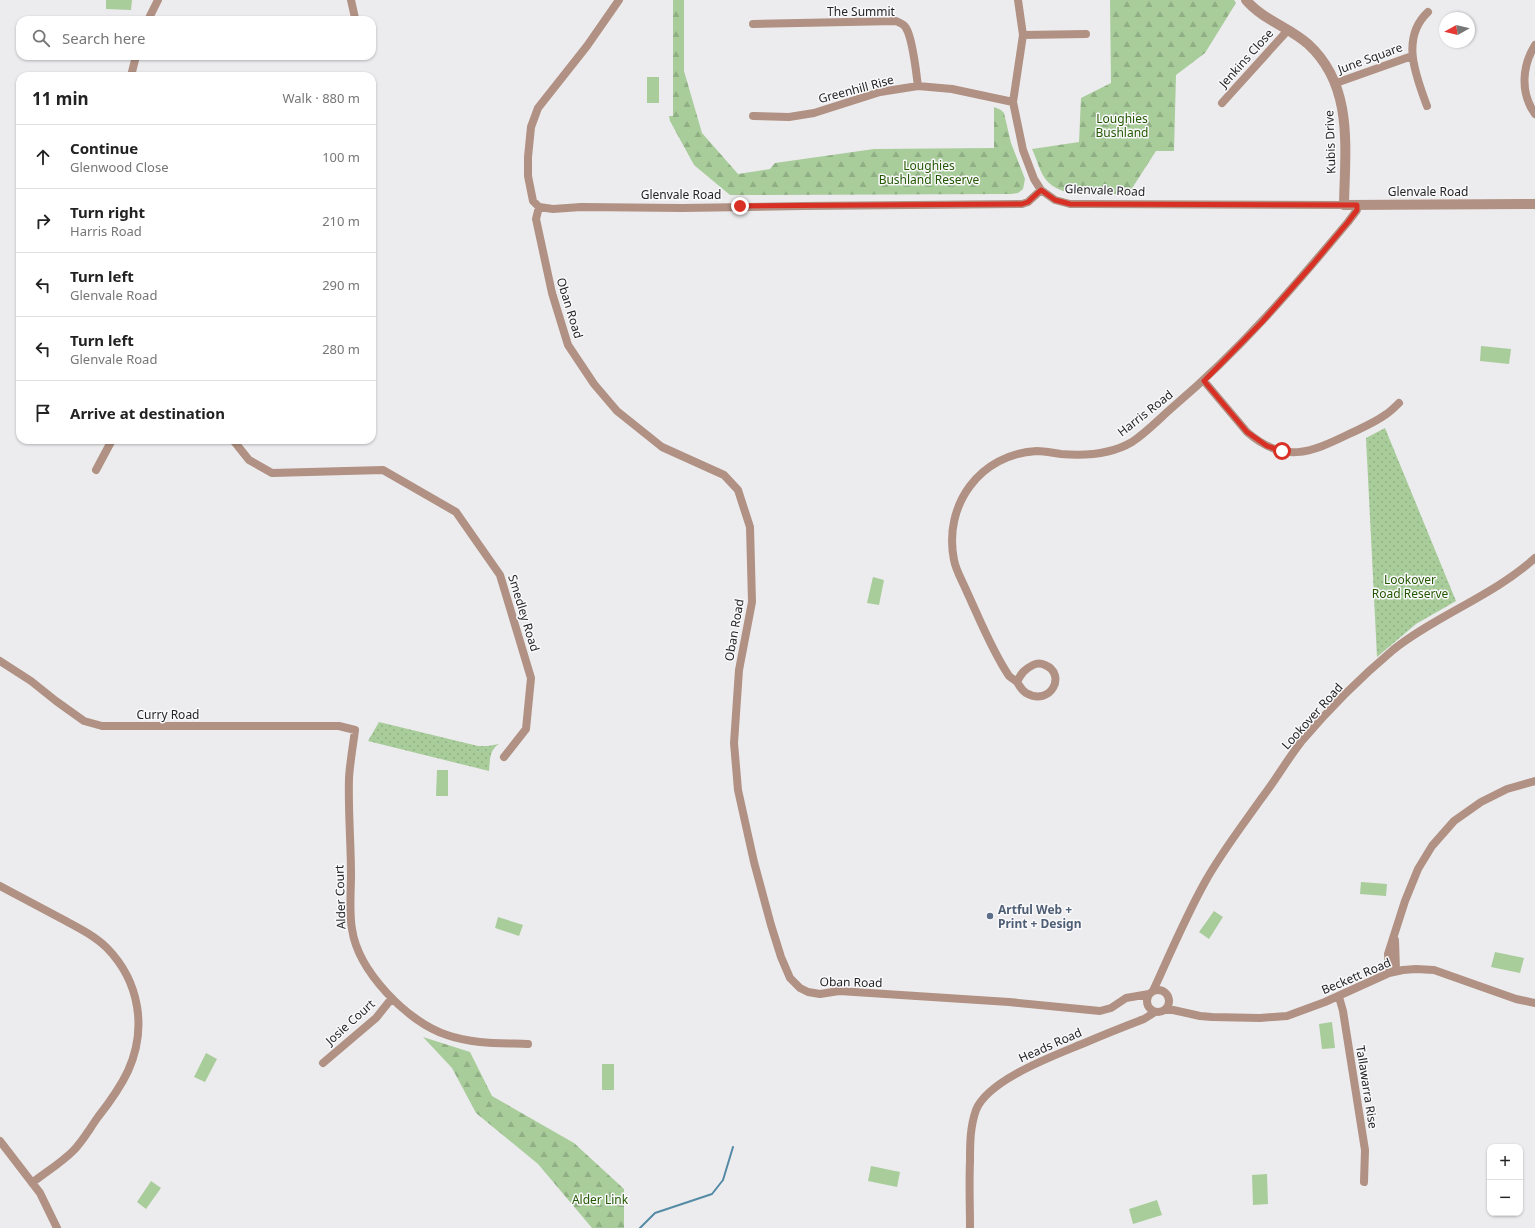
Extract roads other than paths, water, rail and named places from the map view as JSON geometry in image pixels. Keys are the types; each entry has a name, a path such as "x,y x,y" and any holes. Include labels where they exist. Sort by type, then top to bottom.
{"street":[{"path":"150,16 158,0"},
{"path":"351,0 355,16"},
{"name":"Oban Road","path":"619,0 587,46 538,108 532,127 528,157 528,176 533,201 539,207 536,219 552,293 568,345 594,384 617,411 662,447 724,475 738,490 743,505 750,527 752,602 739,670 734,743 738,790 754,862 771,925 781,957 790,978 800,988 808,992 820,994 839,991 1001,1001 1100,1011 1106,1011 1126,998 1149,998"},
{"path":"1018,0 1023,35 1013,102 1022,150 1034,179 1041,190"},
{"name":"Kubis Drive","path":"1246,0 1254,9 1288,30 1307,44 1321,58 1336,83 1344,126 1344,205"},
{"name":"June Square","path":"1427,106 1417,78 1412,56 1414,33 1421,19 1428,12"},
{"name":"The Summit","path":"753,24 896,21 906,26 918,86"},
{"name":"Jenkins Close","path":"1222,102 1288,30"},
{"path":"1023,35 1088,34"},
{"path":"1535,45 1526,63 1524,76 1527,100 1535,114"},
{"name":"June Square","path":"1336,83 1412,56"},
{"path":"132,72 135,60"},
{"name":"Greenhill Rise","path":"753,116 789,117 814,113 880,92 918,86 952,89 1013,102"},
{"name":"Glenvale Road","path":"539,207 553,209 581,207 682,208 748,206 1022,204 1028,202 1041,190 1055,200 1070,204 1535,204"},
{"name":"Harris Road","path":"1017,682 1024,671 1036,663 1049,666 1055,677 1055,686 1050,693 1040,697 1026,693 1004,669 954,563 952,545 954,521 966,491 979,475 998,461 1017,455 1037,451 1085,456 1110,451 1131,442 1204,381 1262,322 1348,222 1357,210 1357,205"},
{"path":"1204,381 1247,432 1255,439 1267,446 1294,453 1313,450 1330,443 1386,415 1399,403"},
{"path":"96,470 110,444"},
{"name":"Smedley Road","path":"236,444 249,460 272,473 383,470 456,512 500,575 531,678 526,729 504,757"},
{"name":"Lookover Road","path":"1149,998 1177,936 1206,880 1227,847 1314,727 1375,666 1410,638 1516,574 1535,558"},
{"name":"Curry Road","path":"0,660 32,681 56,701 84,721 102,726 339,726 355,730"},
{"name":"Alder Court","path":"355,730 349,777 352,929 360,956 373,978 415,1020 446,1035 468,1041 528,1044"},
{"path":"1393,972 1388,954 1415,875 1424,858 1442,834 1468,810 1492,795 1535,781"},
{"path":"0,886 82,930 107,949 131,984 139,1017 137,1043 134,1055 128,1071 112,1098 73,1151 32,1182"},
{"name":"Beckett Road","path":"1167,1006 1200,1016 1212,1017 1273,1018 1287,1016 1393,972 1416,969 1434,970 1516,999 1535,1003"},
{"name":"Lookover Road","path":"1162,972 1162,991"},
{"path":"1144,1019 1149,998 1162,991 1167,995 1167,1006 1160,1012 1152,1011 1149,998"},
{"name":"Tallawarra Rise","path":"1338,996 1343,1011 1365,1150 1364,1182"},
{"name":"Josie Court","path":"323,1063 376,1018 392,998"},
{"name":"Heads Road","path":"970,1228 969,1196 971,1131 974,1117 981,1102 994,1089 1025,1068 1144,1019 1156,1012"},
{"path":"0,1141 32,1182 44,1201 57,1228"}],"waterway":[{"path":"640,1228 655,1213 712,1194 723,1180 733,1147"}],"place":[{"name":"Artful Web + Print + Design","path":"990,916"}],"park label":[{"name":"Loughies Bushland","path":"1122,125"},
{"name":"Loughies Bushland Reserve","path":"929,172"},
{"name":"Lookover Road Reserve","path":"1410,586"},
{"name":"Alder Link","path":"600,1199"}]}
